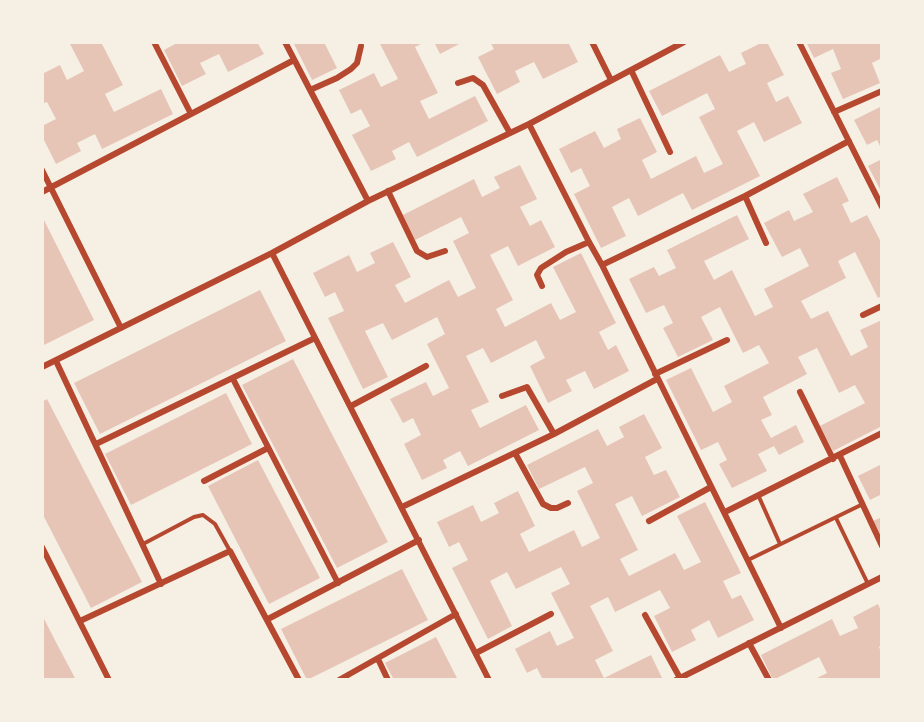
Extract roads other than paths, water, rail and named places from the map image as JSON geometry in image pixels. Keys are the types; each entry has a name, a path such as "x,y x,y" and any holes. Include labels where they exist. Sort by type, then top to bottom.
{"street":[{"path":"154,42 191,114"},
{"path":"285,42 368,201"},
{"path":"592,42 611,80"},
{"path":"42,368 368,201 529,124 684,42"},
{"path":"799,42 882,207"},
{"path":"310,90 351,69 357,63 361,46"},
{"path":"42,192 294,60"},
{"path":"631,70 670,152"},
{"path":"458,83 473,78 483,85 510,133"},
{"path":"834,112 882,92"},
{"path":"529,124 588,242 602,265 781,628"},
{"path":"602,265 746,196 849,141"},
{"path":"42,170 121,328"},
{"path":"388,191 420,254 427,257 445,251"},
{"path":"746,196 766,243"},
{"path":"542,286 537,275 542,268 566,252 588,242"},
{"path":"272,252 489,680"},
{"path":"863,315 882,306"},
{"path":"96,444 315,338"},
{"path":"402,507 554,434 656,376 727,340"},
{"path":"56,361 162,584"},
{"path":"351,406 426,366"},
{"path":"233,379 338,583"},
{"path":"502,396 527,387 554,434"},
{"path":"800,392 832,459"},
{"path":"725,512 759,497 882,433"},
{"path":"204,481 268,448"},
{"path":"515,453 543,504 557,508 568,503"},
{"path":"840,456 882,546"},
{"path":"650,521 711,487"},
{"path":"268,619 419,540"},
{"path":"42,547 109,680"},
{"path":"80,621 230,551 299,680"},
{"path":"645,615 678,679 882,577"},
{"path":"339,680 456,614"},
{"path":"476,653 551,614"},
{"path":"749,643 769,680"},
{"path":"378,659 388,680"}],"lane":[{"path":"759,497 780,544"},
{"path":"748,560 862,504"},
{"path":"142,544 183,522 203,515 215,524 230,551"},
{"path":"836,518 868,584"}]}
